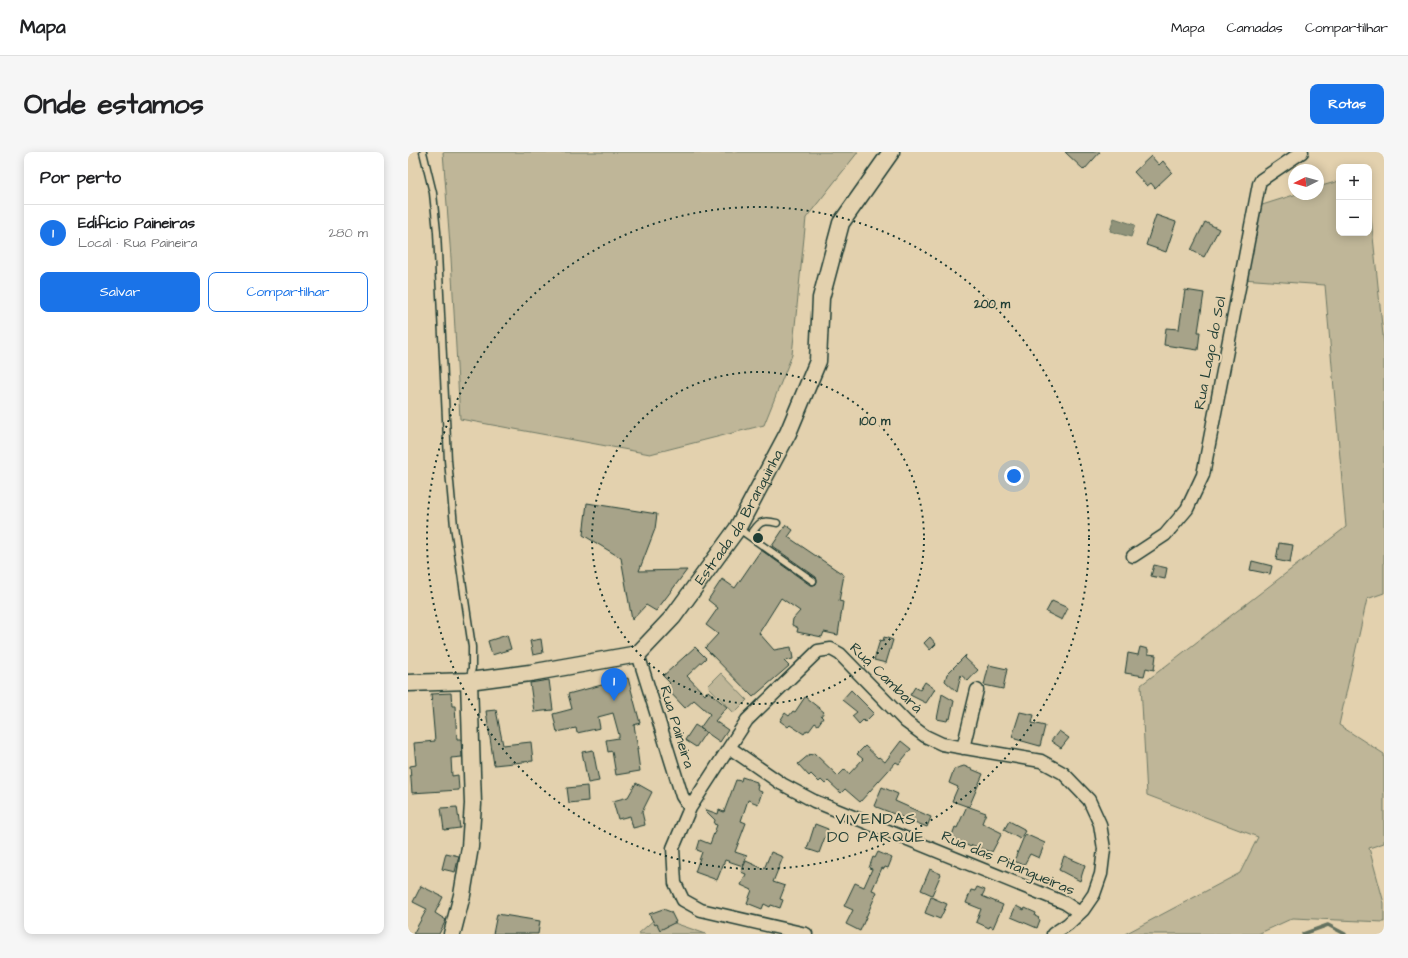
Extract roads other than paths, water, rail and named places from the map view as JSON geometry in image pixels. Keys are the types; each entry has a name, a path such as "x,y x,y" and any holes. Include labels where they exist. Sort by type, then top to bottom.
{"main road":[{"name":"Estrada da Branquinha","path":"638,654 673,618 744,532 818,361 821,298 841,223 891,152"},
{"path":"408,683 469,681 530,673 638,654"},
{"path":"452,934 462,896 470,847 473,804 469,681"}],"street":[{"name":"Rua Lago do Sol","path":"1133,556 1165,534 1187,509 1203,475 1258,184 1261,180 1302,152"},
{"name":"Rua Cambará","path":"806,934 701,910 683,900 675,883 673,848 690,808 747,720 818,651 831,649 840,654 906,722 925,736 942,744 1041,760 1063,773 1089,800 1100,824 1104,848 1101,874 1094,894 1080,913 1068,924 1053,934"},
{"name":"Rua Paineira","path":"638,654 682,796 690,808"},
{"path":"963,748 977,690"},
{"name":"Rua das Pitangueiras","path":"730,748 782,784 814,801 1065,902 1080,913"}],"lane":[{"path":"423,152 433,193 437,232 448,460 454,526 472,647 472,668 469,681"},
{"path":"777,523 767,521 762,522 744,532 813,581"}],"waterway":[{"path":"1303,934 1328,925 1345,934"}],"place":[{"name":"Edifício Paineiras","path":"614,701"}],"district":[{"name":"VIVENDAS DO PARQUE","path":"876,828"}]}
